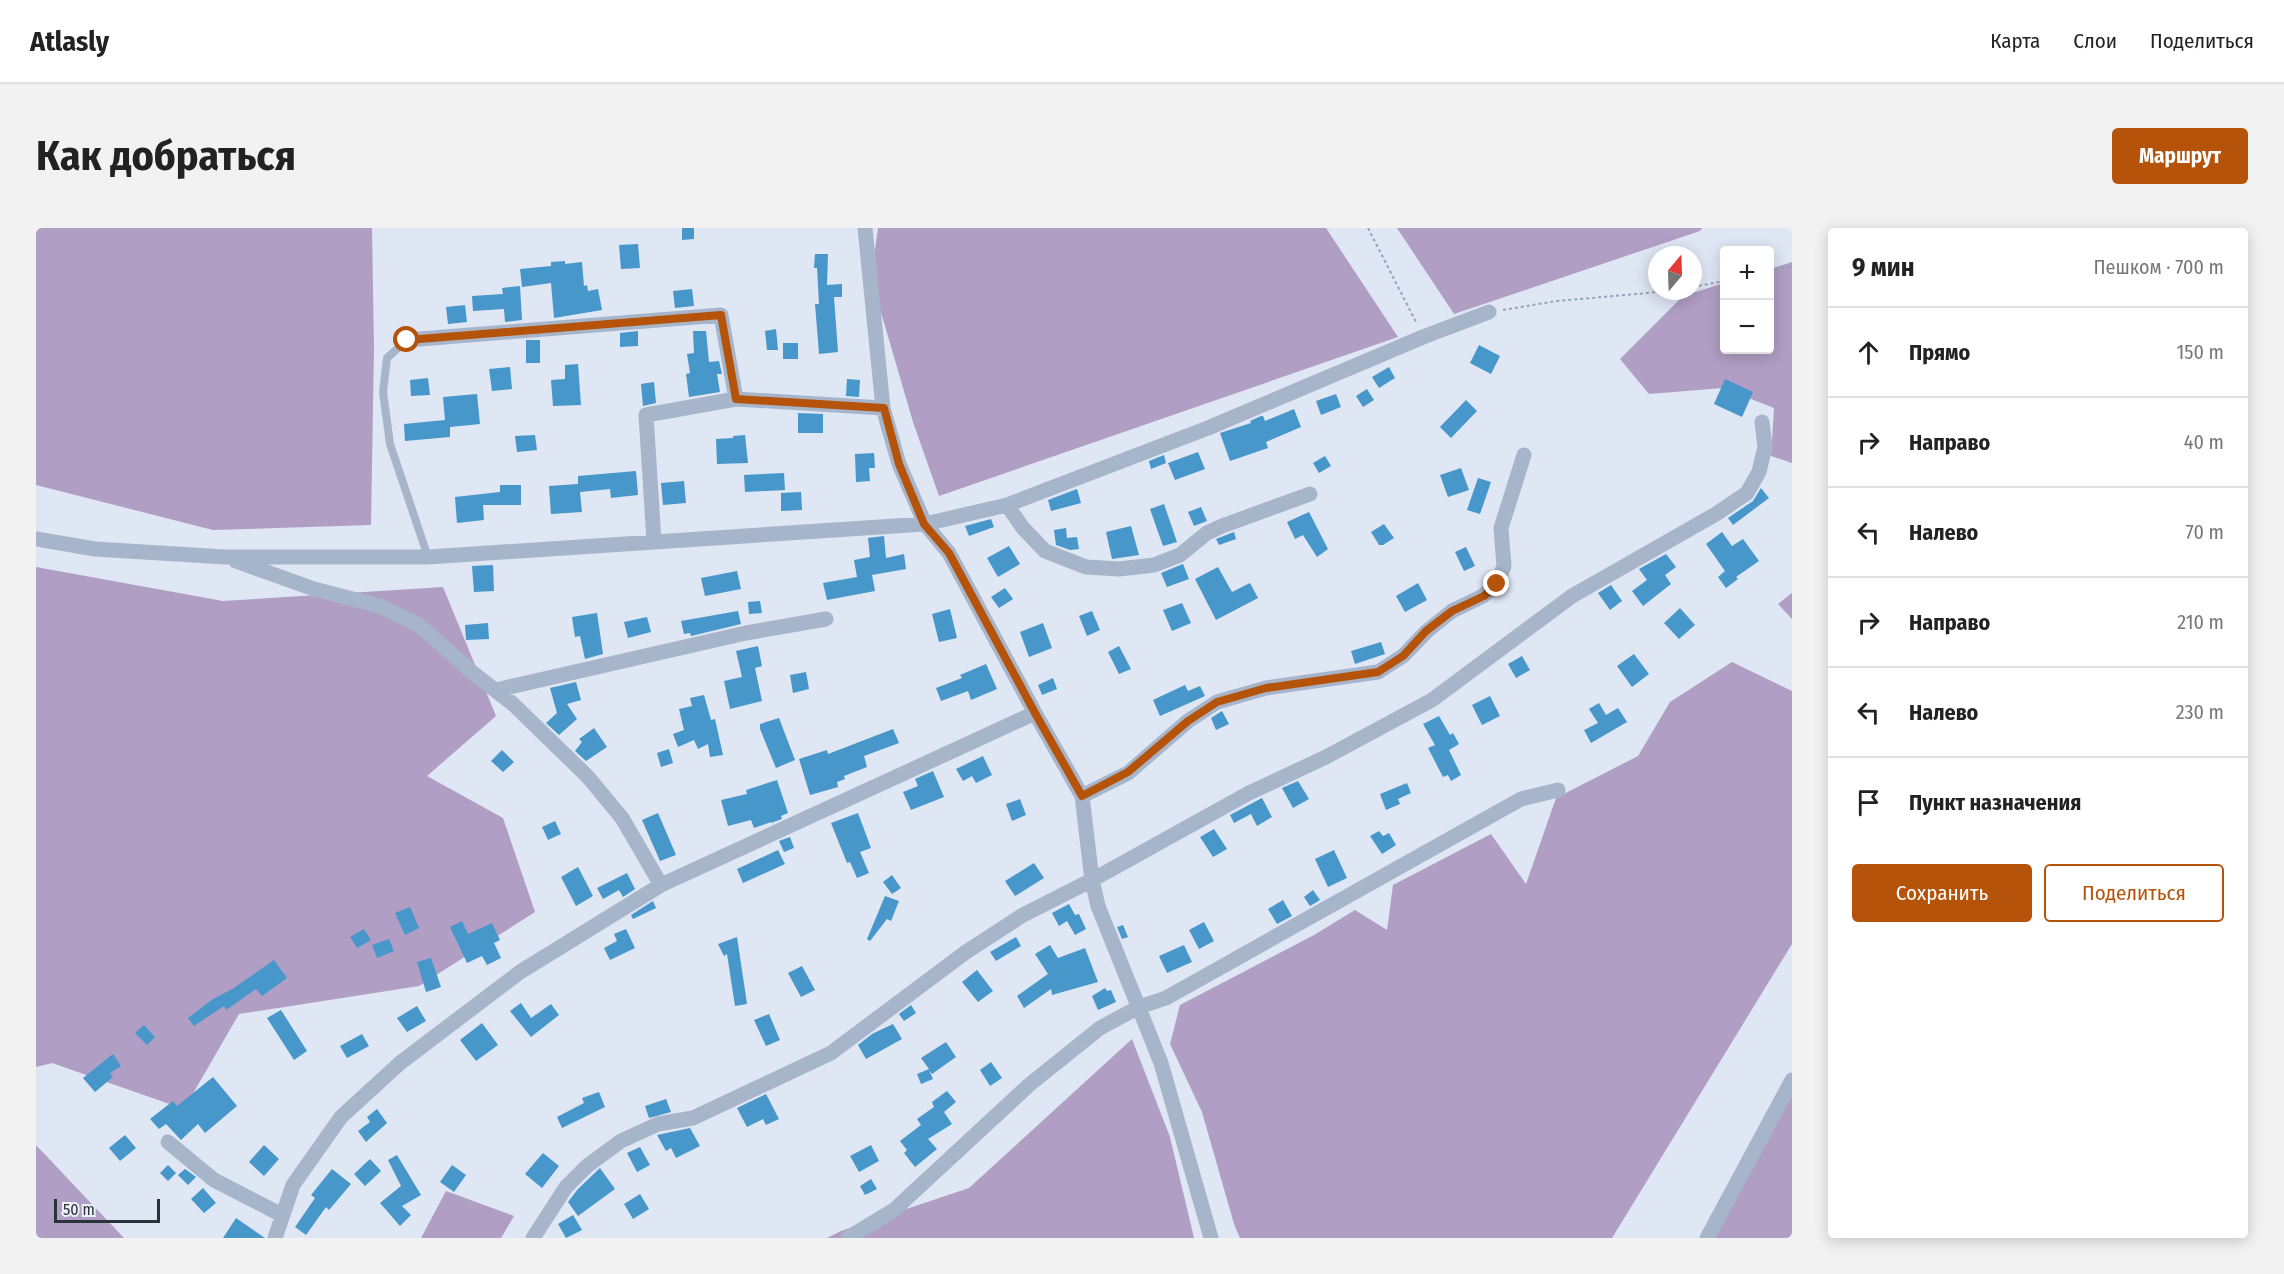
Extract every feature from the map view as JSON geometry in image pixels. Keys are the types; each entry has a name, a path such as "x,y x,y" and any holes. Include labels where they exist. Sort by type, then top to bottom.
{"street":[{"path":"865,228 884,408 899,464 924,524 949,553 1082,796 1092,880 1098,906 1161,1063 1212,1238"},
{"path":"36,539 95,549 225,557 428,556 924,524 1007,505 1208,428 1488,312"},
{"path":"407,340 721,315 736,399"},
{"path":"654,542 646,415 736,399 884,408"},
{"path":"533,1238 566,1187 587,1166 621,1141 658,1124 693,1118 831,1053 966,952 1023,915 1092,880 1249,793 1326,757 1432,700 1572,596 1716,514 1748,493 1759,472 1765,447 1762,422"},
{"path":"1082,796 1128,772 1188,721 1217,702 1266,688 1378,672 1403,656 1426,631 1452,611 1484,596 1497,584 1504,566 1501,528 1524,455"},
{"path":"1007,505 1023,528 1045,550 1086,567 1119,569 1154,565 1180,555 1207,533 1221,526 1310,494"},
{"path":"225,557 314,589 380,606 419,625 473,673 513,704 588,777 622,818 661,885"},
{"path":"496,690 746,633 826,619"},
{"path":"275,1238 294,1185 341,1117 400,1063 520,972 661,885 1035,713"},
{"path":"848,1238 894,1210 1029,1085 1100,1028 1139,1007 1166,998 1521,799 1558,790"},
{"path":"1707,1238 1792,1080"},
{"path":"168,1142 214,1180 282,1215"}],"lane":[{"path":"407,340 387,358 383,392 390,444 428,556"}],"path":[{"path":"1368,228 1423,337"},
{"path":"1774,270 1792,266"},
{"path":"1702,285 1720,282"},
{"path":"1488,312 1557,301 1648,293"}],"shaded area":[{"path":"36,228 372,228 374,348 371,525 213,530 36,485"},
{"path":"878,228 1326,228 1398,337 939,496 913,422 871,278"},
{"path":"1397,228 1702,228 1700,231 1656,246 1648,246 1648,249 1454,314"},
{"path":"1792,262 1792,463 1771,456 1774,408 1723,388 1649,394 1620,359 1679,300 1702,300 1702,290 1720,284 1720,354 1774,354 1774,268"},
{"path":"36,567 223,601 443,587 496,716 427,776 503,818 535,912 419,986 239,1014 184,1109 52,1063 36,1067"},
{"path":"1792,593 1792,619 1778,604"},
{"path":"1732,662 1792,691 1792,944 1612,1238 1240,1238 1202,1112 1170,1044 1180,1005 1314,935 1355,910 1387,930 1393,885 1491,834 1526,884 1556,798 1638,756 1670,702"},
{"path":"1132,1039 1170,1137 1194,1238 827,1238 841,1231 969,1188"},
{"path":"1792,1095 1792,1238 1715,1238"},
{"path":"36,1145 124,1238 36,1238"},
{"path":"446,1191 514,1216 501,1238 421,1238"}],"building":[{"path":"682,228 694,228 694,239 682,240"},
{"path":"638,244 640,268 621,269 619,245"},
{"path":"815,254 828,254 827,285 842,284 842,297 834,297 838,352 819,354 815,304 819,304 817,268 814,268"},
{"path":"565,261 565,264 582,262 584,286 587,285 588,291 598,289 602,310 554,318 551,283 522,287 520,269 551,266 551,262"},
{"path":"520,286 522,320 505,322 504,309 473,311 472,296 503,294 502,288"},
{"path":"692,289 694,306 675,308 673,291"},
{"path":"465,305 467,322 448,324 446,307"},
{"path":"776,329 778,350 767,350 765,331"},
{"path":"638,331 638,346 620,347 620,333"},
{"path":"693,331 706,331 709,362 719,361 722,374 717,374 720,392 689,397 686,374 690,373 687,354 694,353"},
{"path":"526,340 540,340 540,363 526,363"},
{"path":"783,343 798,343 798,359 783,359"},
{"path":"1479,345 1500,356 1491,374 1470,363"},
{"path":"578,364 581,405 553,406 551,380 565,379 565,365"},
{"path":"510,367 512,389 492,391 489,369"},
{"path":"1389,367 1395,378 1379,388 1372,377"},
{"path":"428,378 430,395 411,396 410,380"},
{"path":"847,379 860,380 859,397 846,396"},
{"path":"1725,379 1753,392 1742,417 1714,404"},
{"path":"654,382 656,403 643,406 641,384"},
{"path":"1367,389 1374,400 1363,407 1356,396"},
{"path":"477,394 480,424 450,427 450,437 405,441 404,424 445,420 443,397"},
{"path":"1336,394 1341,407 1321,415 1316,401"},
{"path":"1466,400 1477,411 1451,438 1440,427"},
{"path":"1294,409 1301,427 1266,442 1268,448 1230,461 1220,433 1251,423 1250,421 1261,416 1265,421"},
{"path":"798,413 823,414 823,433 798,433"},
{"path":"535,435 537,450 517,452 515,436"},
{"path":"745,435 748,463 717,464 716,439"},
{"path":"1198,452 1205,469 1175,480 1168,463"},
{"path":"874,453 875,468 869,468 870,481 856,482 855,454"},
{"path":"1164,455 1166,463 1151,469 1149,461"},
{"path":"1325,456 1331,466 1319,473 1313,463"},
{"path":"1461,468 1469,490 1448,497 1440,475"},
{"path":"636,471 638,495 611,498 610,489 580,492 582,512 551,514 549,486 578,484 578,476"},
{"path":"784,473 785,490 745,492 744,475"},
{"path":"1478,478 1491,482 1480,514 1467,510"},
{"path":"684,481 686,503 663,505 661,483"},
{"path":"500,485 521,485 521,505 483,505 484,520 457,523 455,497 500,492"},
{"path":"1761,488 1769,498 1733,525 1728,518 1753,501"},
{"path":"1077,489 1081,503 1051,511 1048,500"},
{"path":"801,492 802,510 781,511 781,493"},
{"path":"1164,504 1177,542 1163,546 1150,509"},
{"path":"1201,507 1207,521 1194,526 1188,512"},
{"path":"1309,512 1328,549 1317,557 1303,535 1295,539 1287,522"},
{"path":"991,519 994,527 969,536 965,526"},
{"path":"1384,524 1394,538 1379,545 1371,532"},
{"path":"1131,526 1139,555 1112,559 1106,532"},
{"path":"1066,528 1067,538 1077,537 1079,549 1070,550 1056,545 1054,530"},
{"path":"1234,532 1236,539 1219,545 1216,539"},
{"path":"1722,532 1732,546 1743,539 1759,561 1736,577 1738,579 1726,588 1718,577 1725,571 1706,544"},
{"path":"884,536 886,558 904,554 906,569 872,575 875,591 827,600 823,583 857,577 854,560 870,557 868,538"},
{"path":"1009,546 1020,564 998,577 987,558"},
{"path":"1466,547 1475,566 1464,571 1455,552"},
{"path":"1666,554 1676,567 1665,575 1671,584 1643,606 1632,591 1647,580 1639,569"},
{"path":"1183,564 1189,579 1167,587 1161,573"},
{"path":"493,565 494,591 474,592 472,566"},
{"path":"1218,567 1232,592 1250,583 1258,598 1216,620 1195,579"},
{"path":"737,571 741,589 705,596 701,578"},
{"path":"1418,583 1427,600 1405,612 1396,596"},
{"path":"1611,585 1622,601 1610,610 1598,593"},
{"path":"1005,588 1013,599 999,608 991,597"},
{"path":"760,601 762,613 749,614 748,602"},
{"path":"1182,603 1191,623 1172,631 1163,610"},
{"path":"1680,608 1695,625 1679,639 1664,623"},
{"path":"950,609 957,638 939,642 932,614"},
{"path":"738,611 741,624 691,636 690,633 684,634 681,621"},
{"path":"1092,611 1100,630 1087,636 1079,616"},
{"path":"597,613 603,654 585,659 580,636 575,637 572,617"},
{"path":"647,617 651,632 628,638 624,622"},
{"path":"488,623 489,639 466,640 465,625"},
{"path":"1043,623 1052,648 1029,657 1020,632"},
{"path":"1381,642 1385,654 1355,664 1351,651"},
{"path":"758,646 762,666 755,668 762,701 730,709 724,681 742,677 736,651"},
{"path":"1119,646 1131,669 1119,674 1108,652"},
{"path":"1634,654 1649,674 1632,687 1617,666"},
{"path":"1522,656 1530,670 1516,678 1508,664"},
{"path":"986,664 997,689 971,700 968,691 941,701 936,688 962,678 960,675"},
{"path":"806,672 809,689 793,693 790,675"},
{"path":"1053,678 1057,689 1042,695 1038,685"},
{"path":"576,682 581,700 567,704 577,719 559,735 546,723 557,713 550,688"},
{"path":"1185,685 1188,691 1200,686 1205,696 1160,716 1153,700"},
{"path":"704,695 711,720 715,719 723,755 710,757 708,744 698,749 694,740 678,747 673,734 684,730 679,709 692,706 690,698"},
{"path":"1490,696 1500,716 1482,725 1472,705"},
{"path":"1599,703 1606,715 1618,708 1627,722 1591,743 1584,730 1598,723 1589,709"},
{"path":"1222,711 1229,724 1216,730 1211,718"},
{"path":"1439,716 1450,735 1453,733 1459,744 1449,750 1461,775 1451,781 1448,775 1443,777 1428,748 1435,745 1423,724"},
{"path":"779,718 795,760 776,768 760,724"},
{"path":"594,728 607,747 586,761 575,751 582,742 579,739"},
{"path":"893,729 899,743 864,756 867,767 844,776 845,779 837,782 838,787 810,795 799,759 827,750 828,754"},
{"path":"669,749 673,763 661,767 657,753"},
{"path":"502,750 514,762 503,772 491,761"},
{"path":"983,756 992,775 976,783 972,776 963,781 956,769"},
{"path":"933,771 944,797 911,810 903,792 918,786 915,779"},
{"path":"777,780 788,813 781,816 782,819 754,828 751,820 728,826 721,800 747,794 746,790"},
{"path":"1298,781 1309,799 1293,808 1282,788"},
{"path":"1407,783 1411,793 1398,799 1400,804 1386,810 1380,794"},
{"path":"1262,798 1272,817 1257,826 1251,814 1234,823 1230,815"},
{"path":"1020,799 1026,815 1012,821 1006,804"},
{"path":"658,813 676,855 660,861 642,820"},
{"path":"858,813 871,848 860,852 869,873 857,878 850,862 847,863 831,823"},
{"path":"555,821 561,834 548,840 542,827"},
{"path":"1214,829 1227,849 1213,857 1200,837"},
{"path":"1379,831 1383,836 1389,833 1396,845 1382,854 1370,836"},
{"path":"790,837 794,848 784,852 779,841"},
{"path":"778,850 785,864 743,883 737,869"},
{"path":"1334,850 1347,878 1328,887 1315,859"},
{"path":"1034,863 1044,878 1015,896 1005,881"},
{"path":"578,867 593,896 576,906 561,877"},
{"path":"627,873 635,889 623,897 619,890 603,899 597,888"},
{"path":"892,875 901,888 892,894 883,882"},
{"path":"1313,890 1320,900 1310,906 1304,897"},
{"path":"885,896 899,901 891,921 887,919 870,941 867,939"},
{"path":"1283,900 1292,916 1277,924 1268,909"},
{"path":"653,901 656,908 633,919 631,915"},
{"path":"1069,904 1075,915 1079,914 1086,929 1075,935 1067,921 1059,926 1052,913"},
{"path":"410,907 419,928 405,935 395,913"},
{"path":"462,921 468,934 492,923 500,940 494,943 501,958 487,965 482,956 467,963 450,927"},
{"path":"1204,922 1214,941 1199,949 1189,930"},
{"path":"1123,925 1128,937 1122,939 1117,927"},
{"path":"364,929 371,940 357,948 350,937"},
{"path":"626,929 635,948 610,960 604,948 617,941 614,934"},
{"path":"737,937 747,1004 735,1006 727,954 724,956 718,944"},
{"path":"1016,937 1021,946 996,961 990,952"},
{"path":"389,939 394,951 377,958 372,945"},
{"path":"1050,945 1058,958 1085,948 1098,982 1052,995 1051,989 1024,1008 1017,996 1048,974 1035,954"},
{"path":"1184,945 1192,962 1167,973 1159,956"},
{"path":"431,958 441,987 426,992 417,962"},
{"path":"274,960 287,978 262,996 256,989 226,1010 224,1006 194,1026 188,1018 213,999 234,988"},
{"path":"802,966 815,990 801,997 788,973"},
{"path":"977,970 993,991 978,1002 962,982"},
{"path":"1105,988 1107,991 1111,990 1116,1002 1098,1010 1092,996"},
{"path":"521,1003 531,1018 551,1004 559,1015 531,1037 510,1011"},
{"path":"911,1005 916,1013 904,1021 899,1014"},
{"path":"417,1006 426,1021 407,1032 397,1018"},
{"path":"281,1010 307,1051 294,1060 267,1018"},
{"path":"769,1014 780,1040 766,1046 754,1020"},
{"path":"482,1023 498,1045 476,1061 460,1040"},
{"path":"893,1024 902,1039 866,1059 858,1045 872,1034"},
{"path":"144,1025 155,1037 147,1045 135,1033"},
{"path":"362,1034 369,1046 347,1058 340,1046"},
{"path":"946,1042 956,1057 932,1074 929,1070 933,1079 921,1084 917,1074 929,1069 921,1058"},
{"path":"113,1054 121,1066 110,1073 113,1077 95,1092 83,1078"},
{"path":"991,1062 1002,1078 990,1086 980,1070"},
{"path":"213,1077 237,1106 205,1133 198,1124 181,1140 166,1124 159,1129 150,1119 173,1101 177,1106"},
{"path":"947,1091 956,1102 944,1112 952,1124 928,1139 937,1149 915,1167 904,1153 907,1150 900,1141 921,1125 917,1119 934,1107 932,1102"},
{"path":"599,1092 605,1107 562,1128 557,1117 584,1103 582,1098"},
{"path":"766,1094 779,1119 766,1125 763,1119 747,1127 737,1108"},
{"path":"666,1099 671,1112 649,1118 645,1106"},
{"path":"377,1109 387,1123 366,1142 358,1131 370,1122 367,1117"},
{"path":"690,1128 700,1146 676,1158 671,1148 666,1151 657,1135"},
{"path":"125,1135 136,1148 120,1161 109,1148"},
{"path":"264,1145 279,1159 264,1176 249,1162"},
{"path":"871,1145 879,1161 859,1172 850,1156"},
{"path":"640,1147 650,1165 637,1172 627,1153"},
{"path":"543,1153 559,1166 542,1188 525,1174"},
{"path":"397,1155 421,1195 402,1206 411,1215 400,1226 380,1203 401,1186 388,1160"},
{"path":"370,1159 381,1171 365,1186 354,1174"},
{"path":"168,1165 176,1173 168,1181 160,1173"},
{"path":"452,1165 466,1175 454,1192 440,1182"},
{"path":"600,1168 615,1189 578,1216 568,1202"},
{"path":"185,1169 196,1177 188,1185 178,1175"},
{"path":"332,1169 351,1184 329,1210 326,1207 306,1235 295,1227 315,1198 311,1195"},
{"path":"871,1179 877,1189 865,1195 860,1186"},
{"path":"203,1188 216,1203 204,1213 191,1199"},
{"path":"640,1194 649,1209 633,1219 624,1204"},
{"path":"573,1215 582,1230 566,1238 558,1224"},
{"path":"236,1218 265,1238 223,1238"}],"route":[{"path":"407,340 721,315 736,399 884,408 899,464 924,524 949,553 1082,796 1128,772 1188,721 1217,702 1266,688 1378,672 1403,656 1426,631 1452,611 1484,596 1497,584"}]}
